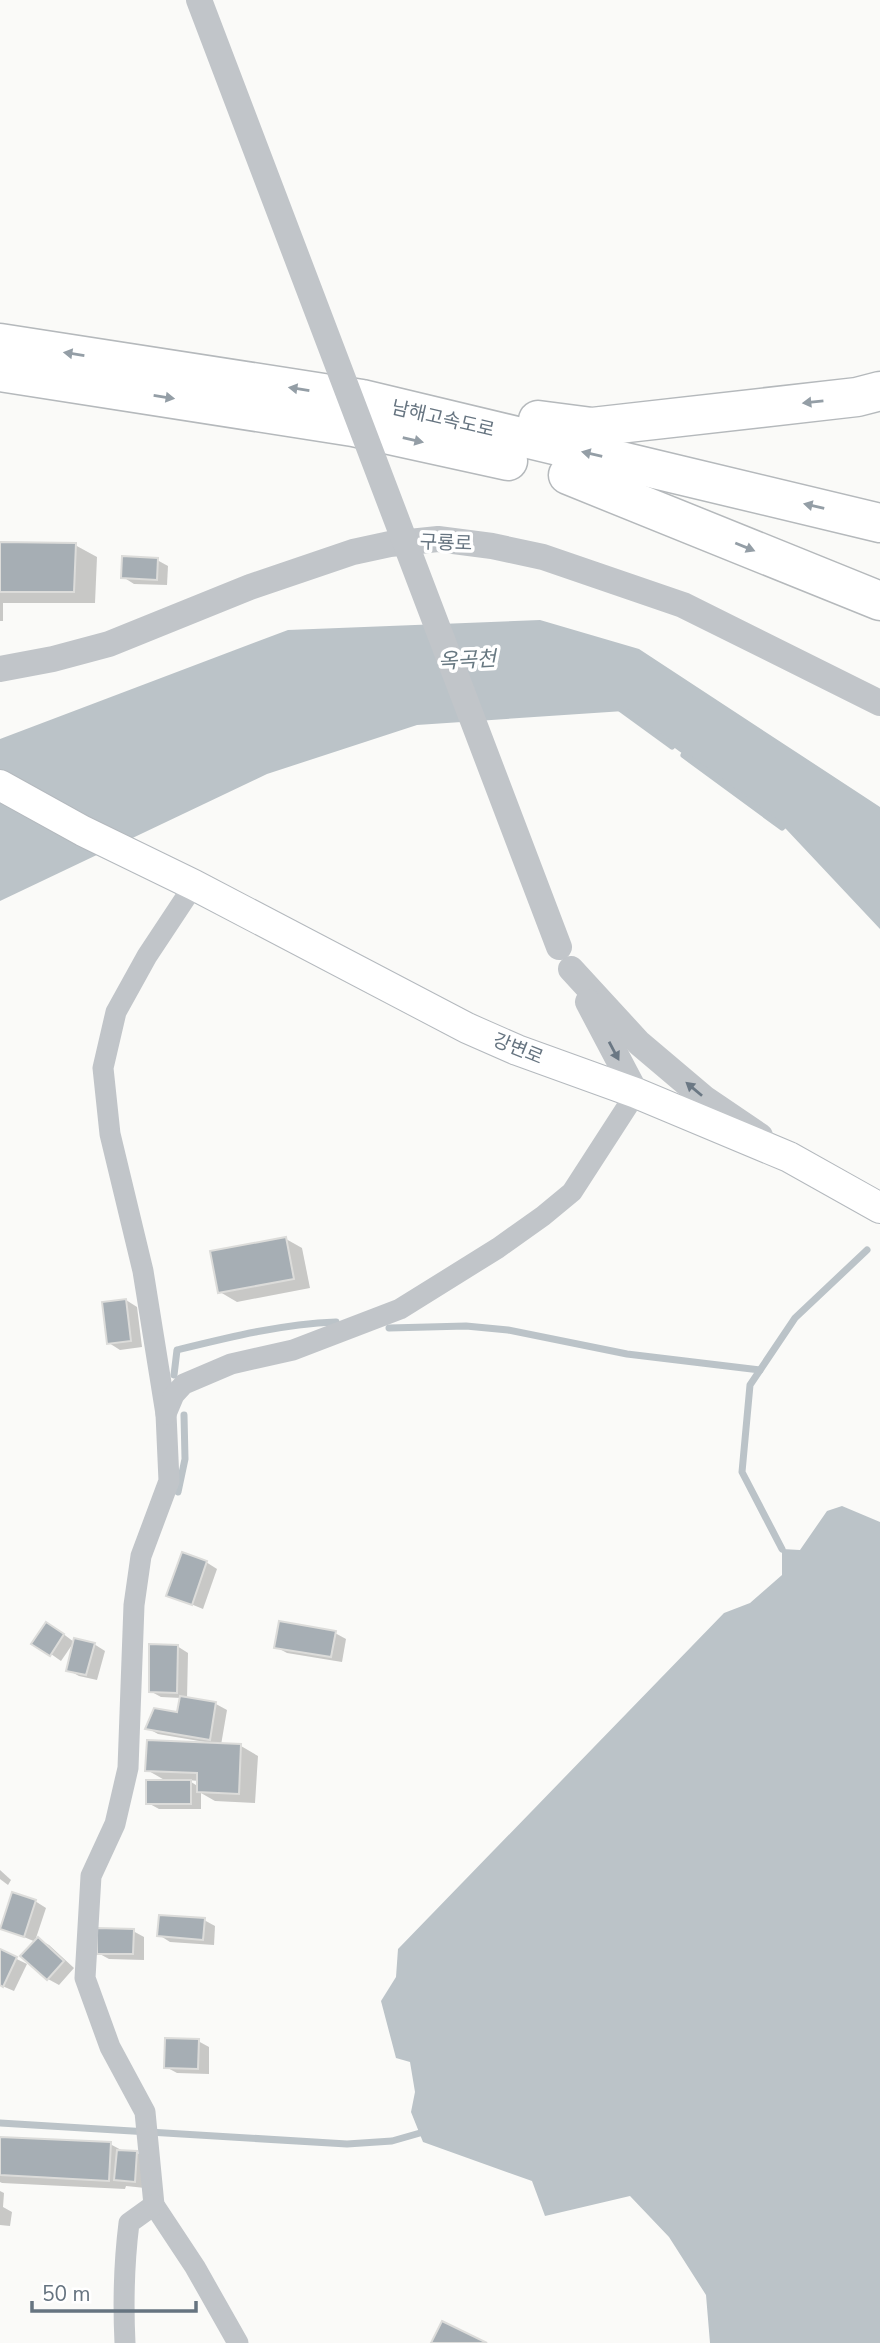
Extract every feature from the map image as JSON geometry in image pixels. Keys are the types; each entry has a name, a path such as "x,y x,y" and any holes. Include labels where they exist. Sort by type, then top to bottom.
{"highway":[{"name":"남해고속도로","path":"0,343 362,400 880,523"},
{"name":"남해고속도로","path":"0,372 354,427 816,533 880,551"},
{"path":"362,400 592,427 857,397 880,391"},
{"path":"568,475 880,601"}],"main road":[{"name":"강변로","path":"0,785 467,1028 517,1050 636,1093 789,1157 880,1208"}],"street":[{"path":"166,1414 174,1395 184,1384 231,1364 293,1350 400,1309 498,1248 544,1216 572,1192 636,1093 565,958 199,0"},
{"name":"구룡로","path":"0,668 53,659 109,644 250,587 354,552 390,544 438,540 492,546 543,557 671,601 880,703"},
{"path":"194,885 147,956 116,1012 103,1068 110,1134 143,1271 166,1414 169,1481 141,1556 134,1605 128,1768 115,1824 91,1876 85,1978 110,2047 145,2112 154,2205 195,2267 237,2343"},
{"path":"565,958 639,1043 704,1098 789,1157"},
{"path":"125,2343 124,2257 129,2223 154,2205"}],"water":[{"path":"540,620 639,649 880,807 880,929 786,829 624,711 417,725 267,774 0,901 0,739 288,630"},
{"path":"842,1506 880,1522 880,2343 710,2343 706,2295 669,2237 630,2196 545,2216 532,2181 423,2142 411,2112 415,2092 410,2062 396,2058 381,2001 396,1977 398,1949 724,1613 750,1603 782,1575 782,1549 800,1550 827,1511"}],"building":[{"path":"0,542 76,543 74,592 0,592"},
{"path":"122,556 158,558 157,580 121,578"},
{"path":"286,1237 294,1279 218,1293 210,1251"},
{"path":"126,1299 131,1341 107,1344 102,1302"},
{"path":"182,1552 207,1561 192,1605 166,1596"},
{"path":"279,1621 336,1631 331,1657 274,1648"},
{"path":"46,1622 64,1634 50,1656 31,1644"},
{"path":"74,1638 95,1643 86,1675 66,1671"},
{"path":"149,1644 178,1645 177,1693 149,1692"},
{"path":"180,1696 216,1702 210,1740 145,1729 154,1708 177,1712"},
{"path":"147,1740 241,1744 239,1794 197,1792 197,1773 145,1771"},
{"path":"146,1780 191,1780 191,1804 146,1804"},
{"path":"12,1892 36,1900 24,1937 0,1929"},
{"path":"159,1915 205,1918 203,1940 157,1936"},
{"path":"97,1928 134,1929 133,1954 97,1954"},
{"path":"38,1937 64,1961 47,1980 20,1956"},
{"path":"0,1949 17,1957 3,1987 0,1985"},
{"path":"165,2038 199,2039 198,2069 164,2068"},
{"path":"0,2137 111,2142 109,2181 0,2175"},
{"path":"117,2150 137,2151 135,2182 114,2180"},
{"path":"442,2321 487,2343 431,2343"}],"waterway":[{"name":"옥곡천","path":"617,706 672,746"},
{"name":"옥곡천","path":"684,755 782,827"},
{"path":"782,1549 742,1472 750,1385 795,1318 867,1250"},
{"path":"174,1375 177,1350 276,1328 336,1322"},
{"path":"389,1328 466,1326 508,1330 627,1354 760,1370"},
{"path":"178,1492 185,1459 184,1415"},
{"path":"0,2123 347,2144 392,2141 420,2133"}]}
